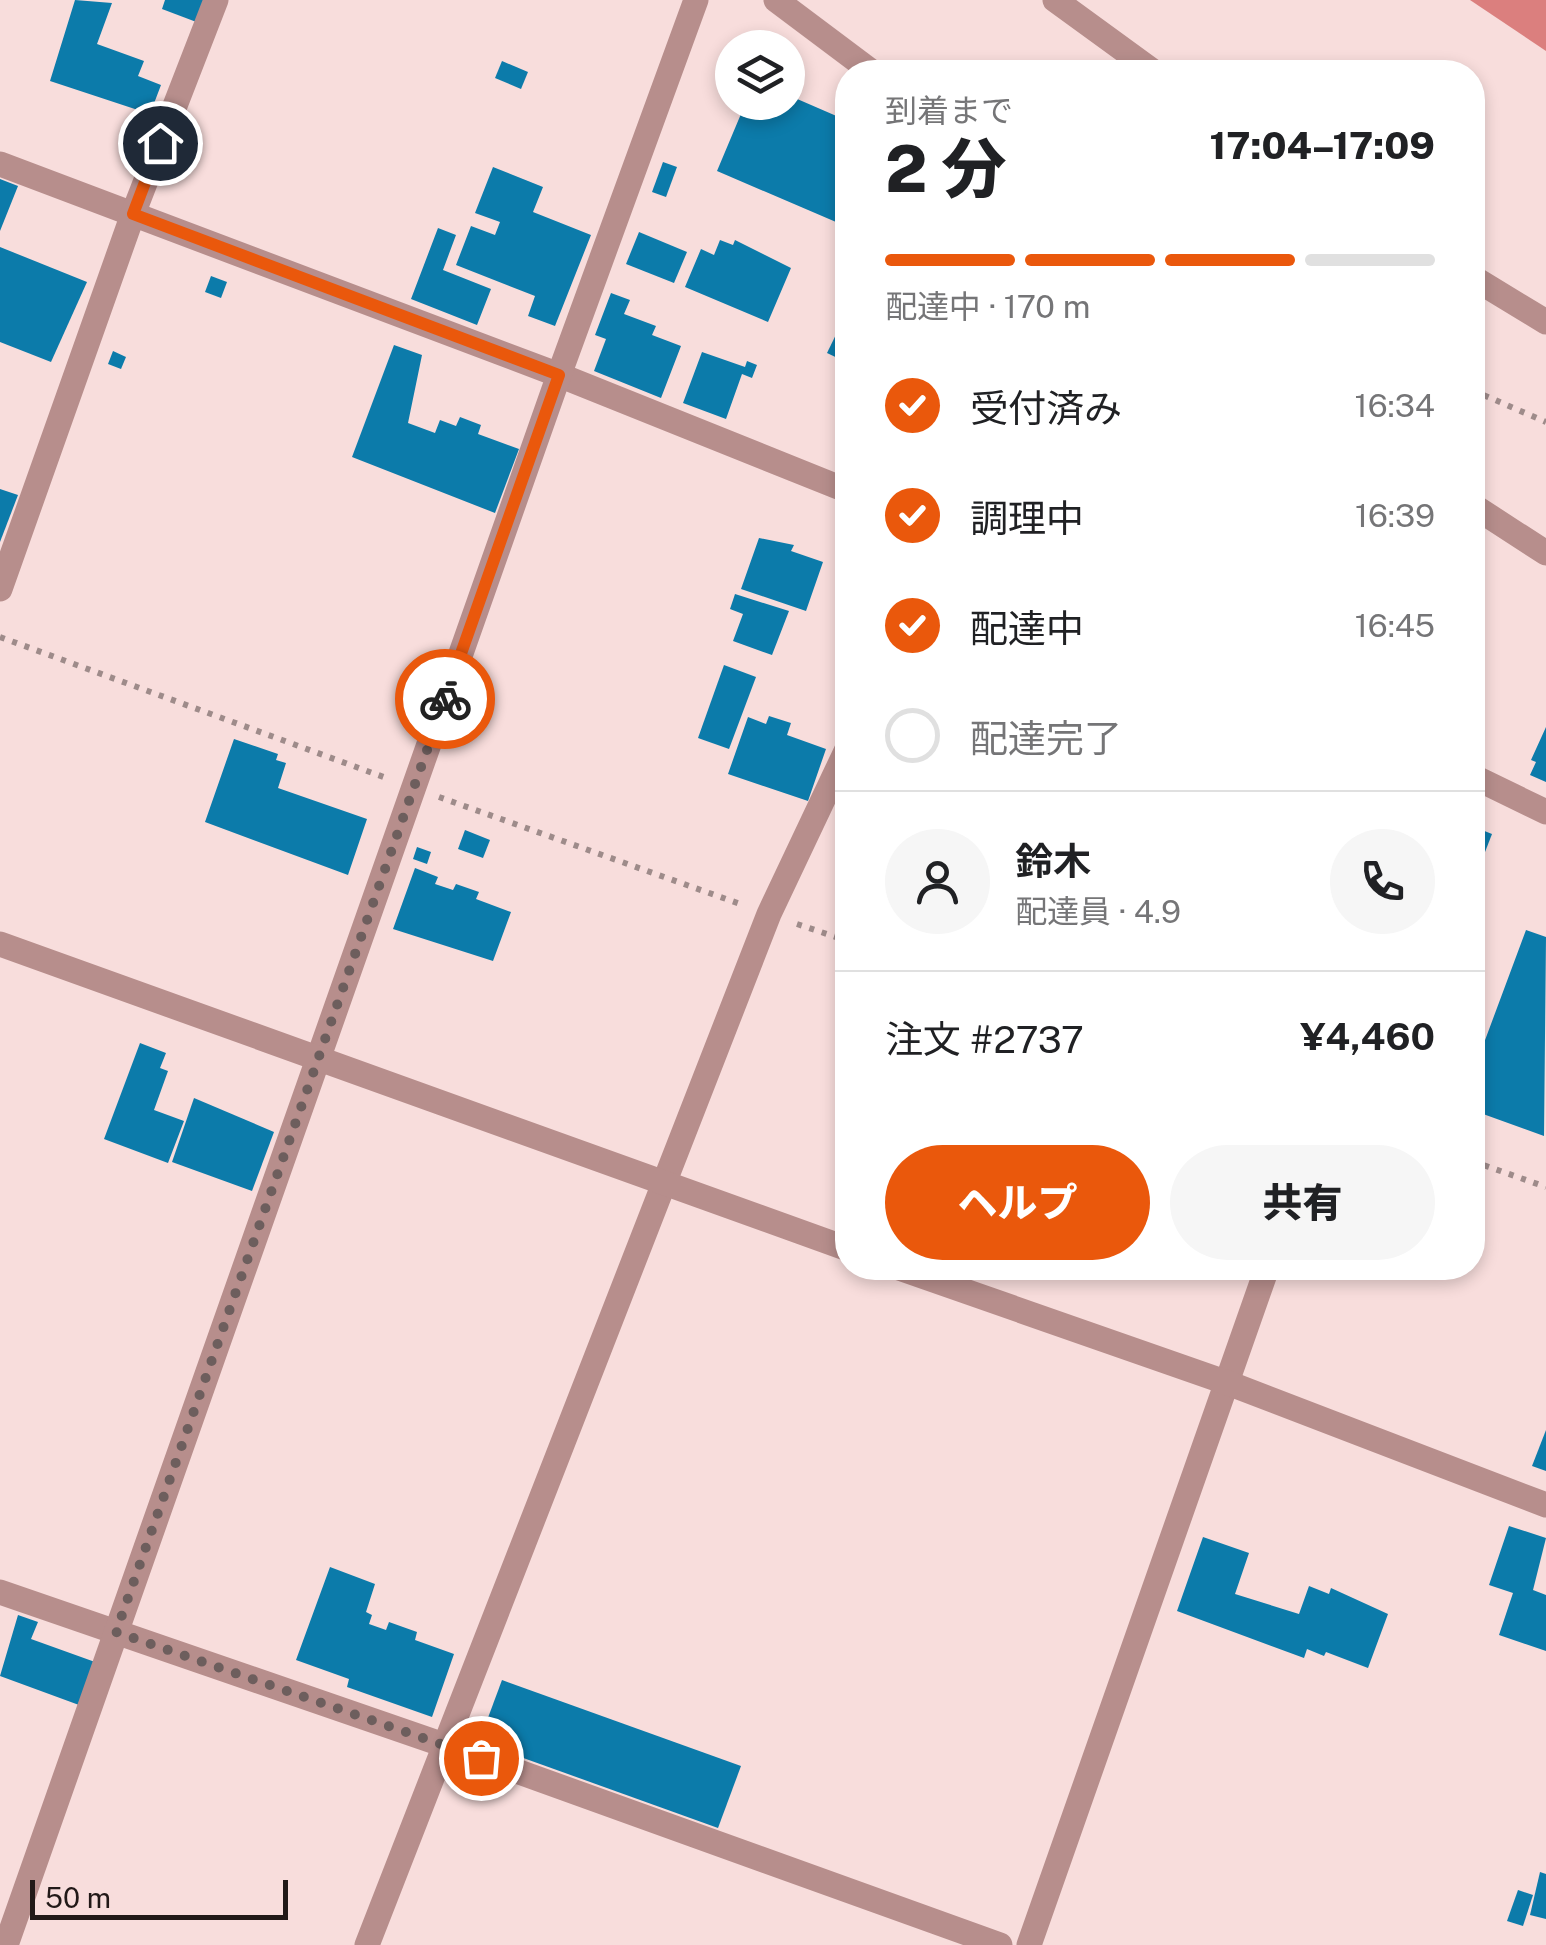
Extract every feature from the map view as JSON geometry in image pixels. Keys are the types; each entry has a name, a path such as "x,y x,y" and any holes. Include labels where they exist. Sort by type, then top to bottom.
{"street":[{"path":"0,589 133,214 216,0"},
{"path":"6,1945 559,375 696,0"},
{"path":"776,0 856,60"},
{"path":"1055,0 1138,60"},
{"path":"0,164 559,375 835,487"},
{"path":"1485,285 1546,322"},
{"path":"1485,513 1546,553"},
{"path":"367,1945 769,914 835,774"},
{"path":"1485,782 1546,812"},
{"path":"0,944 321,1056 835,1244"},
{"path":"933,1280 1228,1383 1546,1506"},
{"path":"1030,1945 1263,1280"},
{"path":"0,1592 444,1745 1000,1945"}],"path":[{"path":"1485,396 1546,422"},
{"path":"1485,1166 1546,1187"}],"shaded area":[{"path":"1470,0 1546,0 1546,51"}],"building":[{"path":"75,0 112,3 97,44 144,61 138,76 161,85 150,114 50,81"},
{"path":"165,0 207,0 199,23 162,9"},
{"path":"502,61 528,72 521,89 495,78"},
{"path":"805,102 835,115 835,222 717,171 738,120 805,120"},
{"path":"663,162 677,167 666,197 652,192"},
{"path":"493,167 543,187 533,212 591,235 555,326 528,316 535,296 456,265 471,226 495,235 500,222 475,213"},
{"path":"0,179 18,186 0,231"},
{"path":"438,228 456,235 443,270 491,289 477,325 411,299"},
{"path":"639,232 687,252 674,283 626,264"},
{"path":"720,240 733,245 735,240 791,268 768,322 685,287 701,249 714,255"},
{"path":"0,247 87,282 51,362 0,342"},
{"path":"211,276 227,282 221,298 205,292"},
{"path":"611,293 630,300 624,314 656,326 652,335 681,346 661,398 594,371 606,339 595,335"},
{"path":"835,337 835,357 827,353"},
{"path":"394,345 422,355 408,423 435,433 440,420 456,426 460,417 481,425 478,434 519,449 495,513 352,457"},
{"path":"113,351 126,357 121,369 108,364"},
{"path":"702,352 745,367 747,361 757,365 752,378 742,374 726,419 683,403"},
{"path":"0,489 18,495 0,542"},
{"path":"759,538 794,545 791,551 823,562 806,611 741,589"},
{"path":"735,594 789,611 772,655 733,641 743,614 730,609"},
{"path":"724,665 756,677 729,749 698,738"},
{"path":"769,716 791,723 787,735 826,749 808,801 728,774 748,717 766,724"},
{"path":"1546,727 1546,782 1530,775 1536,762 1531,760"},
{"path":"234,739 278,754 276,760 286,763 278,788 367,819 348,875 205,822"},
{"path":"465,830 490,840 483,858 458,849"},
{"path":"1485,831 1492,834 1485,852"},
{"path":"417,847 431,852 427,864 413,859"},
{"path":"415,868 438,877 435,884 453,890 456,884 479,892 476,899 511,912 493,961 393,929"},
{"path":"1526,930 1546,937 1544,1136 1485,1115 1485,1040"},
{"path":"140,1043 166,1053 160,1068 168,1071 154,1110 184,1121 168,1163 104,1139"},
{"path":"194,1098 274,1132 252,1191 172,1162"},
{"path":"1546,1430 1546,1471 1532,1466"},
{"path":"1509,1526 1546,1538 1533,1590 1546,1595 1546,1651 1499,1635 1513,1593 1489,1585"},
{"path":"1203,1537 1249,1553 1235,1594 1299,1614 1309,1586 1329,1594 1331,1588 1388,1614 1368,1668 1307,1649 1304,1658 1177,1611"},
{"path":"330,1567 375,1584 366,1612 372,1615 369,1624 386,1630 389,1622 417,1632 415,1640 454,1654 432,1717 347,1687 349,1679 296,1660"},
{"path":"18,1615 38,1622 31,1639 95,1662 79,1705 0,1676"},
{"path":"502,1680 741,1766 718,1828 479,1742"},
{"path":"1540,1872 1546,1874 1546,1919 1530,1915"},
{"path":"1518,1890 1533,1895 1523,1926 1507,1921"}],"way so far":[{"path":"445,699 116,1632 481,1758"}],"route":[{"path":"160,143 133,214 559,375 445,699"}]}
